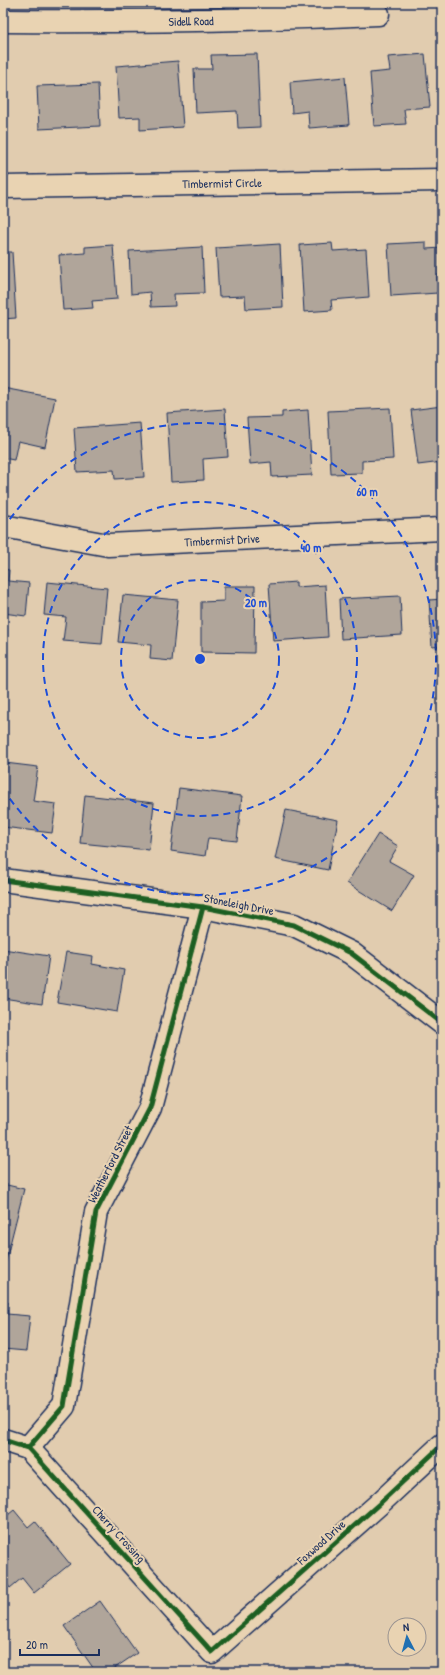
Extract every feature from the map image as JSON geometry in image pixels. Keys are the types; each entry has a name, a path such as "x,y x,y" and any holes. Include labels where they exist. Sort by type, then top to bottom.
{"street":[{"name":"Sidell Road","path":"3,22 252,20 378,14"},
{"name":"Timbermist Circle","path":"3,186 442,180"},
{"name":"Timbermist Drive","path":"3,526 108,545 442,529"},
{"name":"Stoneleigh Drive","path":"3,880 203,907 294,925 351,952 442,1023"},
{"name":"Weatherford Street","path":"28,1448 64,1406 96,1212 150,1108 203,907"},
{"path":"3,1440 28,1448"},
{"name":"Foxwood Drive","path":"212,1652 379,1504 442,1445"},
{"name":"Cherry Crossing","path":"28,1448 212,1652"}],"building":[{"path":"257,54 260,127 238,128 237,111 196,113 194,69 212,69 211,55"},
{"path":"425,54 430,107 404,109 406,124 374,126 370,73 390,71 388,57"},
{"path":"178,61 183,127 140,130 140,117 119,118 116,66"},
{"path":"345,77 349,125 309,128 308,111 292,113 290,82"},
{"path":"98,84 100,126 39,129 37,86"},
{"path":"426,242 426,249 442,248 442,275 437,275 438,293 391,296 388,244"},
{"path":"332,243 333,251 366,249 369,297 331,300 332,310 304,312 300,245"},
{"path":"280,244 283,307 246,309 245,296 219,297 216,248"},
{"path":"113,245 117,299 92,301 93,308 63,310 59,255 85,253 85,247"},
{"path":"202,247 204,293 174,294 175,306 151,307 150,292 131,294 129,251"},
{"path":"3,252 12,252 16,318 3,319"},
{"path":"3,388 55,398 45,447 18,441 14,460 3,458"},
{"path":"442,406 442,462 418,465 411,410"},
{"path":"390,408 393,459 362,461 362,473 331,474 328,411"},
{"path":"225,409 228,457 203,459 204,480 171,482 167,413"},
{"path":"308,410 312,475 272,477 271,462 250,464 247,418 282,417 282,412"},
{"path":"140,423 144,477 115,479 114,470 77,472 74,428"},
{"path":"3,569 9,570 8,581 29,583 26,616 3,613"},
{"path":"47,582 107,588 102,644 63,641 66,617 44,615"},
{"path":"296,582 296,587 325,585 328,637 273,641 269,584"},
{"path":"224,586 255,586 254,653 201,652 201,602 224,601"},
{"path":"123,595 178,600 172,661 150,659 151,645 118,642"},
{"path":"400,596 402,635 341,639 339,599"},
{"path":"442,599 442,646 432,647 429,600"},
{"path":"5,763 38,767 33,801 56,804 52,833 3,827 3,780"},
{"path":"179,788 242,796 237,841 208,838 205,856 171,851"},
{"path":"85,795 154,803 149,850 80,843"},
{"path":"286,810 338,820 328,870 275,859"},
{"path":"378,834 398,846 389,861 414,875 392,911 347,883"},
{"path":"3,949 49,956 42,1004 3,998"},
{"path":"66,952 93,956 92,964 124,970 117,1012 57,1002"},
{"path":"3,1184 24,1189 3,1272"},
{"path":"3,1302 8,1302 7,1314 30,1316 26,1351 3,1349"},
{"path":"14,1510 28,1527 35,1521 70,1564 34,1593 22,1578 10,1588 3,1579 3,1519"},
{"path":"100,1601 137,1653 109,1672 96,1672 64,1626"}],"cycle path":[{"path":"3,880 203,907 294,925 351,953 442,1023"},
{"path":"28,1448 64,1406 96,1212 150,1108 203,907"},
{"path":"3,1440 28,1448 212,1652 379,1504 442,1445"}]}
